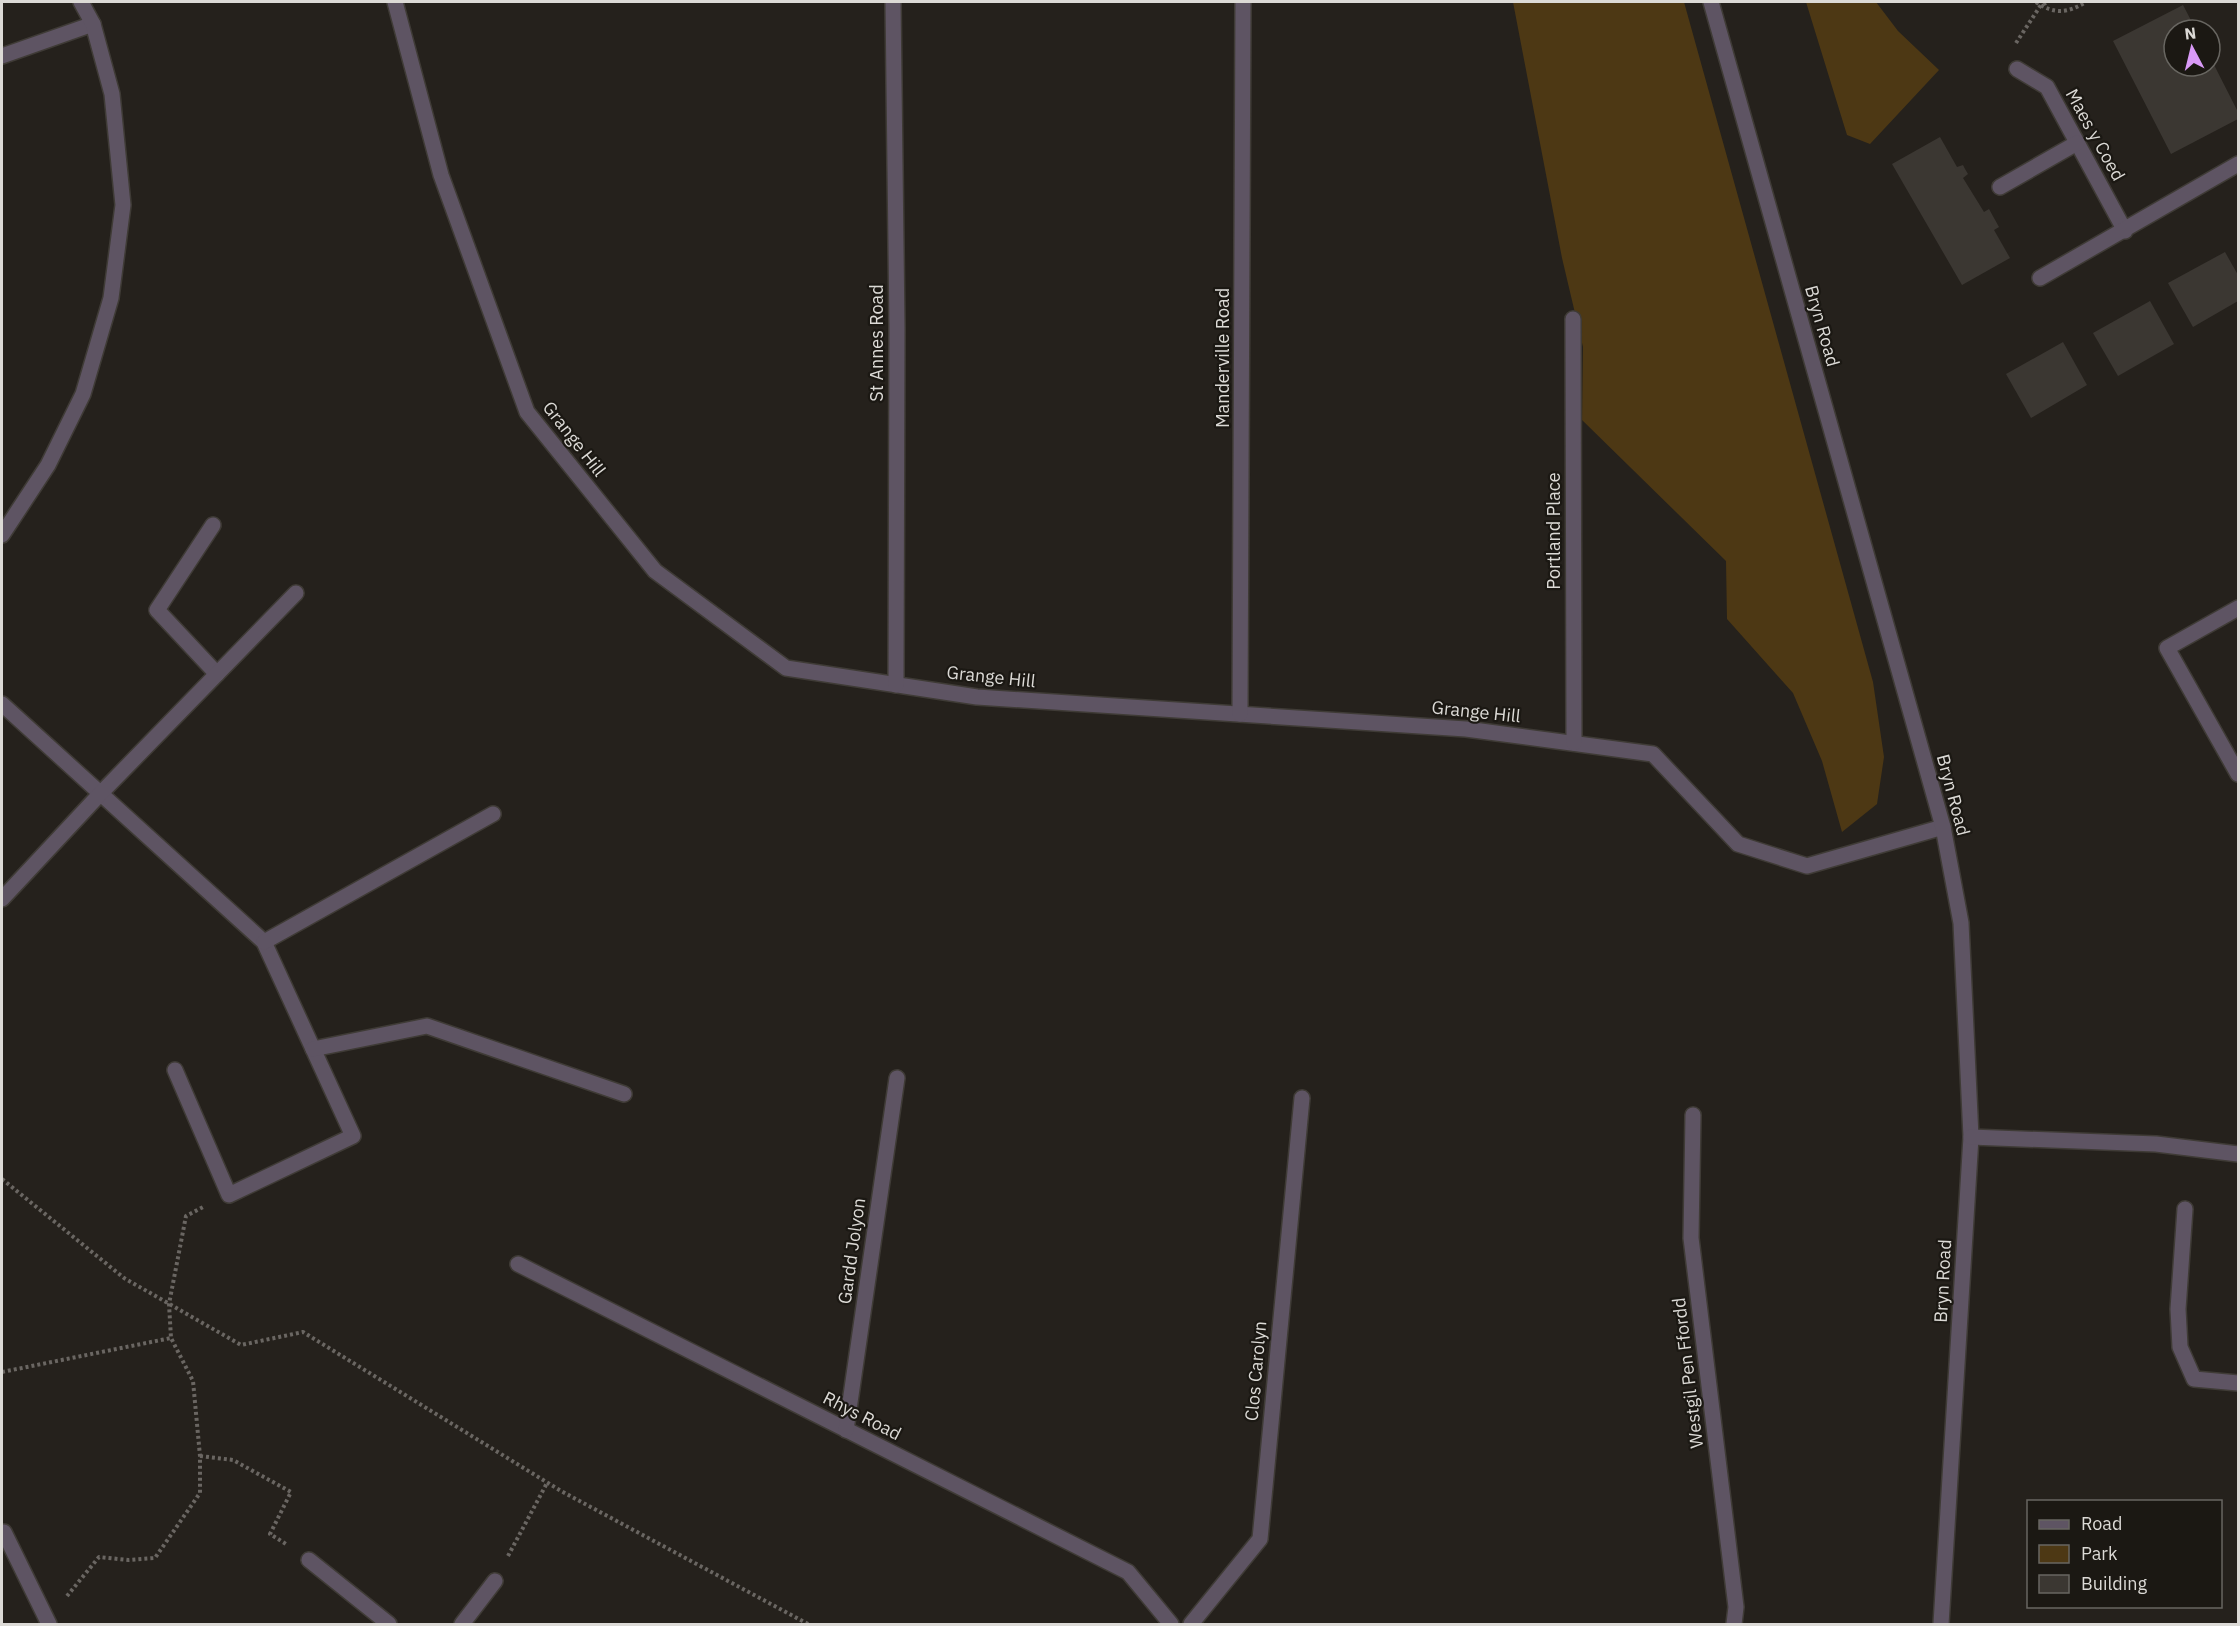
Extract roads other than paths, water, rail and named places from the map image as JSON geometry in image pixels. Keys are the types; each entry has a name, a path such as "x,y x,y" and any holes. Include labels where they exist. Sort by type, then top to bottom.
{"street":[{"path":"2,535 48,465 83,394 111,298 123,205 112,94 93,24 81,2"},
{"name":"Grange Hill","path":"395,2 441,174 527,412 656,571 786,668 977,697 1466,729 1653,754 1738,843 1807,866 1943,827"},
{"name":"St Annes Road","path":"893,2 897,328 896,685"},
{"name":"Manderville Road","path":"1240,714 1243,2"},
{"name":"Bryn Road","path":"1711,2 1943,827 1960,923 1971,1137 1941,1624"},
{"path":"2,56 93,24"},
{"name":"Maes y Coed","path":"2017,69 2047,87 2125,231"},
{"path":"2000,188 2077,143"},
{"path":"2040,278 2238,164"},
{"name":"Portland Place","path":"1573,319 1574,743"},
{"path":"213,525 157,610 217,674"},
{"path":"2,899 100,794 296,593"},
{"path":"2238,608 2167,648 2238,774"},
{"path":"2,705 264,942 353,1136 229,1195 175,1070"},
{"path":"264,942 493,814"},
{"path":"313,1049 427,1026 624,1094"},
{"name":"Gardd Jolyon","path":"846,1430 897,1078"},
{"name":"Clos Carolyn","path":"1191,1624 1260,1539 1302,1098"},
{"name":"Westgil Pen Ffordd","path":"1693,1115 1691,1238 1736,1607 1734,1624"},
{"path":"1971,1137 2156,1144 2238,1154"},
{"path":"2185,1209 2178,1309 2180,1347 2194,1379 2238,1383"},
{"name":"Rhys Road","path":"518,1264 1128,1572 1171,1624"},
{"path":"4,1532 48,1622"},
{"path":"309,1560 389,1624"},
{"path":"462,1624 495,1581"}]}
